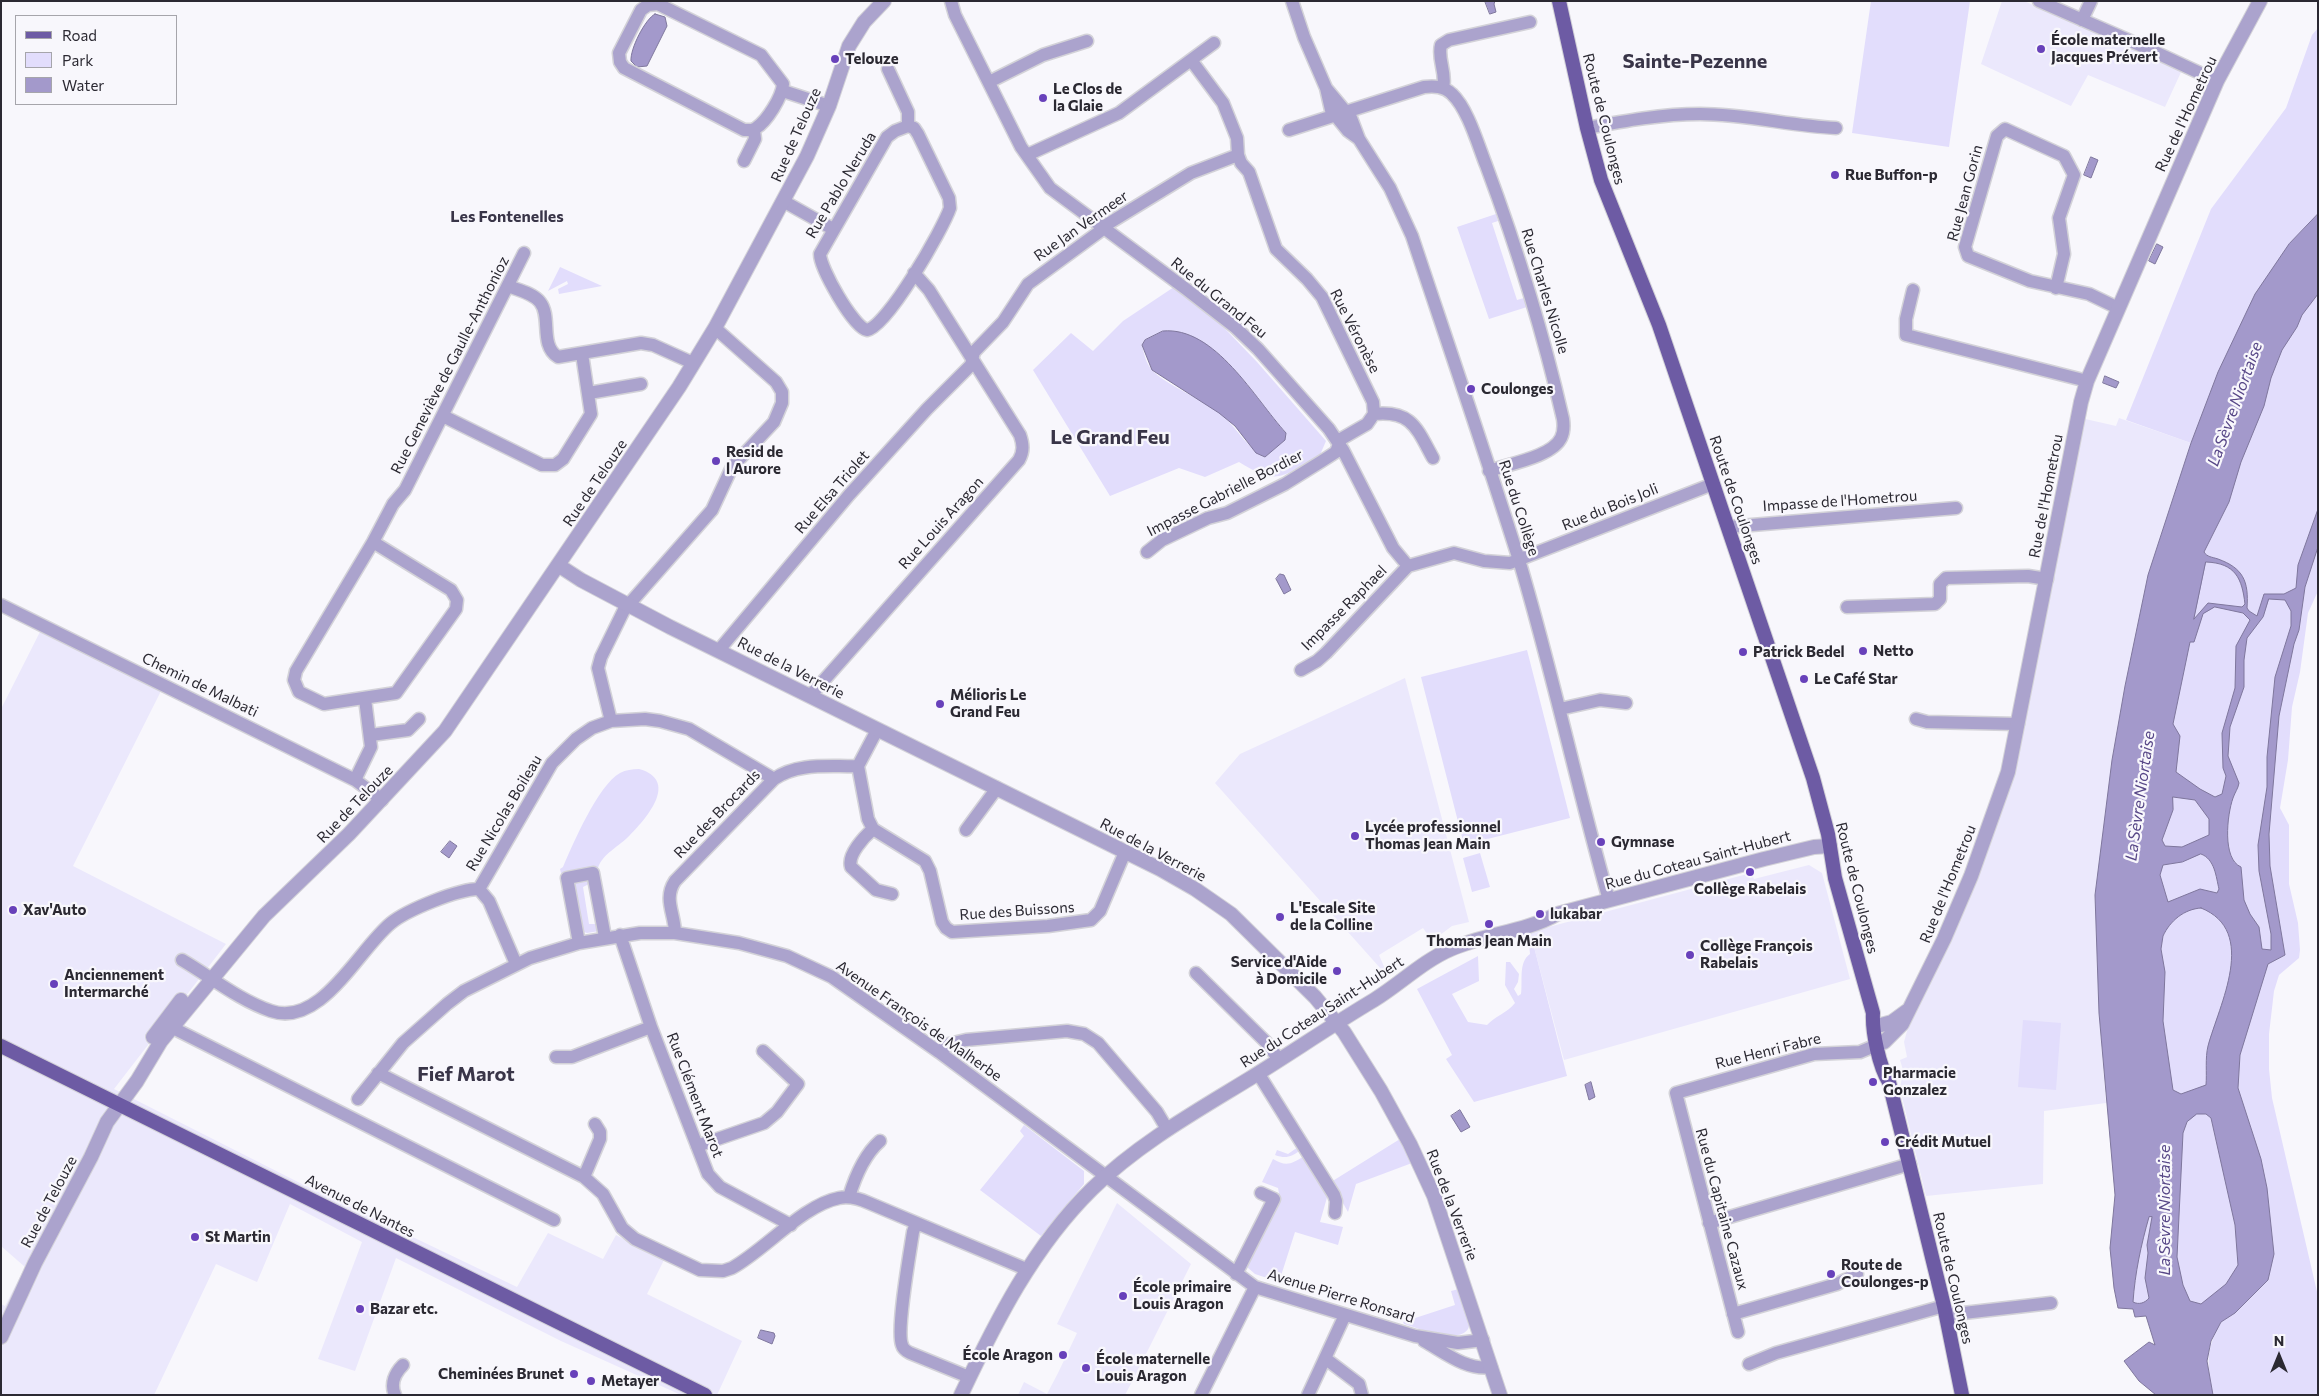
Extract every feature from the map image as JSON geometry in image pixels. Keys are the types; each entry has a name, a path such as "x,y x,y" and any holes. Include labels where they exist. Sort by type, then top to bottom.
{"main road":[{"name":"Route de Coulonges","path":"1559,1 1587,128 1603,187 1659,325 1810,768 1830,846 1835,878 1873,1013 1883,1070 1889,1082 1910,1164 1945,1310 1962,1395"},
{"name":"Avenue de Nantes","path":"1,1046 705,1395"}],"street":[{"name":"Rue du Grand Feu","path":"951,1 955,15 1027,155 1057,195 1234,327 1265,356 1329,429 1339,444 1393,548 1408,566"},
{"name":"Rue du Collège","path":"1292,1 1304,37 1326,88 1340,114 1355,127 1359,139 1390,188 1412,236 1519,561 1560,709 1580,788 1583,808 1609,900"},
{"path":"2039,1 2217,81"},
{"path":"2082,20 2090,1"},
{"name":"Rue de l'Hometrou","path":"1877,1040 1898,1029 1944,939 1971,876 2008,772 2081,402 2087,381 2217,81 2260,1"},
{"name":"Rue de Telouze","path":"1,1337 35,1263 91,1157 107,1122 171,1027 212,978 246,932 257,924 382,800 445,731 693,363 784,201 829,106 848,46 864,22 885,3"},
{"path":"744,161 755,139 749,130 624,68 620,62 619,53 641,10 658,4 761,55 783,84 783,91 762,123 749,130"},
{"path":"1289,130 1424,87 1443,88 1444,73 1439,51 1441,44 1449,40 1530,22"},
{"path":"989,82 1043,55 1088,41"},
{"path":"1027,155 1120,113 1214,43"},
{"name":"Rue Véronèse","path":"1191,60 1227,110 1237,138 1238,155 1249,172 1276,249 1307,278 1322,297 1373,402 1374,414"},
{"name":"Rue Pablo Neruda","path":"888,69 908,112 908,126"},
{"name":"Rue Charles Nicolle","path":"1443,88 1451,92 1458,100 1474,135 1506,219 1546,346 1563,419 1564,430 1560,440 1546,452 1489,471"},
{"path":"783,91 829,106"},
{"path":"1587,128 1664,116 1701,114 1836,128"},
{"name":"Rue Pablo Neruda","path":"908,126 914,128 918,134 950,203 948,213 893,307 873,328 862,329 856,323 820,264 820,254 887,137 895,131 908,126"},
{"name":"Rue Jean Gorin","path":"2056,288 2064,254 2059,218 2074,175 2064,156 2005,129 1997,136 1965,247 1968,256 2030,281 2056,288 2089,294 2118,308"},
{"name":"Rue Jan Vermeer","path":"972,358 974,352 1003,322 1028,284 1103,228 1191,173 1238,155"},
{"path":"784,201 833,229"},
{"name":"Rue Geneviève de Gaulle-Anthonioz","path":"373,542 451,590 455,594 456,605 454,614 400,689 389,695 324,704 299,692 295,684 294,675 373,542 393,504 405,490 524,253"},
{"path":"914,273 929,290 972,358"},
{"path":"508,286 540,301 543,308 549,347 553,354 564,357 648,343 693,363"},
{"path":"1913,290 1906,319 1906,335 2087,381"},
{"path":"611,721 599,673 599,662 628,605 712,510 732,467 774,422 781,408 782,392 776,382 714,328"},
{"path":"443,416 542,465 550,466 563,460 588,422 591,414 590,393 582,354"},
{"name":"Rue Elsa Triolet","path":"719,650 848,495 970,365 972,358"},
{"name":"Rue Louis Aragon","path":"810,696 1019,460 1023,448 1020,435 972,358"},
{"path":"590,393 641,384"},
{"path":"1339,444 1341,439 1367,424 1374,414 1392,412 1408,418 1414,423 1433,458"},
{"name":"Impasse Gabrielle Bordier","path":"1147,552 1162,540 1208,518 1227,513 1285,484 1336,452 1339,444"},
{"name":"Rue du Bois Joli","path":"1519,561 1713,484"},
{"name":"Impasse de l'Hometrou","path":"1728,527 1956,508"},
{"path":"1408,566 1454,553 1499,563 1519,561"},
{"name":"Rue de la Verrerie","path":"558,565 580,580 628,605 1178,879 1231,914 1298,979 1337,1023 1381,1091 1410,1144 1434,1196 1500,1395"},
{"name":"Impasse Raphael","path":"1301,670 1317,661 1326,653 1408,566"},
{"path":"1847,607 1935,604 1940,599 1940,584 1946,578 2028,576 2047,579"},
{"name":"Chemin de Malbati","path":"1,605 354,780 382,800"},
{"path":"354,780 370,751 371,735 365,699"},
{"path":"1560,709 1600,700 1626,703"},
{"path":"1916,719 1927,722 2018,724"},
{"path":"371,735 408,730 419,720"},
{"name":"Rue Nicolas Boileau","path":"479,889 552,764 576,739 592,728 611,721 660,720 689,729 774,779"},
{"path":"877,730 858,766 868,818 873,829 851,856 850,864 876,890 892,894"},
{"name":"Rue des Brocards","path":"675,933 669,900 671,887 774,779 782,773 805,768 858,766"},
{"path":"966,830 997,788"},
{"name":"Rue des Buissons","path":"873,829 925,860 930,871 942,922 952,932 1076,923 1091,920 1100,911 1125,852"},
{"name":"Rue du Coteau Saint-Hubert","path":"961,1395 1026,1269 1068,1216 1105,1177 1123,1161 1167,1129 1279,1060 1451,948 1542,922 1557,914 1609,900 1772,857 1814,847 1830,846"},
{"path":"579,943 567,878 593,873 605,937"},
{"name":"Rue Nicolas Boileau","path":"479,889 489,901 516,964"},
{"name":"Rue Nicolas Boileau","path":"182,960 232,992 271,1011 292,1013 306,1010 319,1000 379,935 399,917 463,891 479,889"},
{"name":"Avenue François de Malherbe","path":"358,1099 403,1043 464,991 516,964 548,951 605,937 640,933 675,933 740,943 787,956 832,976 939,1052 1105,1177"},
{"name":"Rue Clément Marot","path":"620,935 651,1028 697,1146 714,1182 730,1193 791,1225"},
{"path":"1196,973 1267,1043 1279,1060"},
{"name":"Rue de Telouze","path":"132,1085 133,1074 164,1020 212,978"},
{"path":"171,1027 554,1220"},
{"path":"556,1058 572,1057 651,1028"},
{"path":"939,1052 949,1044 966,1040 1067,1031 1084,1034 1098,1043 1158,1112 1167,1129"},
{"name":"Rue Henri Fabre","path":"1676,1093 1814,1054 1852,1053 1877,1040"},
{"path":"697,1146 764,1123 777,1112 798,1084 763,1051"},
{"path":"1258,1073 1334,1195 1336,1201 1334,1213"},
{"path":"378,1074 584,1177 592,1182 603,1194 628,1234 700,1270 723,1271 732,1268 820,1205 840,1198 870,1202 1026,1269"},
{"name":"Rue du Capitaine Cazaux","path":"1676,1093 1738,1332"},
{"path":"584,1177 600,1140 600,1132 595,1124"},
{"path":"849,1198 854,1183 871,1149 880,1141"},
{"path":"1710,1223 1910,1164"},
{"name":"Avenue Pierre Ronsard","path":"1105,1177 1255,1287 1416,1336 1458,1343 1483,1340"},
{"path":"1236,1274 1274,1199 1261,1193"},
{"path":"916,1223 913,1232 904,1303 901,1343 905,1351 969,1377"},
{"path":"1733,1314 1838,1284 1857,1274"},
{"path":"1200,1395 1255,1287"},
{"path":"1748,1364 1776,1353 1945,1310 2051,1304"},
{"path":"1308,1395 1346,1315"},
{"path":"1416,1336 1465,1364 1484,1368 1491,1367"},
{"path":"1326,1359 1359,1384 1362,1395"},
{"path":"395,1395 393,1383 397,1371 403,1366"}],"shaded area":[{"name":"École maternelle Jacques Prévert","path":"2002,1 2024,1 2182,70 2165,107 2088,75 2071,106 1981,64"},
{"path":"2081,418 2116,426 2119,418 2191,443 2148,575 2112,760 2095,895 2099,1013 2106,1103 2044,1111 2043,1184 1926,1196 1900,1089 1903,1070 1900,1060 1907,1057 1904,1042 1912,1013 1997,818"},
{"path":"45,622 162,680 160,693 73,866 226,944 114,1089 300,1183 517,1287 548,1233 603,1259 616,1235 664,1260 647,1294 742,1341 717,1395 681,1395 561,1341 396,1258 355,1371 318,1359 362,1242 290,1204 257,1282 216,1264 154,1395 1,1395 1,1304 5,1306 25,1267 1,1246 1,709"},
{"name":"Lycée professionnel Thomas Jean Main","path":"1405,678 1469,922 1452,926 1432,941 1423,928 1379,955 1389,978 1215,783 1240,754"},
{"name":"Collège François Rabelais","path":"1809,865 1822,873 1850,979 1564,1060 1530,932 1751,873 1754,879"},
{"name":"École primaire Louis Aragon","path":"1117,1203 1191,1264 1137,1372 1125,1395 1018,1395 1024,1382 1047,1394 1058,1373 1077,1333 1057,1324"}],"green space":[{"path":"1871,1 1970,1 1949,147 1852,133"},
{"path":"2318,28 2318,591 2308,613 2300,672 2292,707 2288,760 2280,808 2289,825 2289,884 2298,923 2300,950 2299,958 2279,975 2274,991 2269,1034 2269,1069 2272,1098 2318,1296 2318,1395 2213,1395 2209,1374 2209,1357 2212,1341 2221,1321 2201,1304 2130,1304 2114,1288 2110,1248 2115,1195 2099,1013 2095,895 2112,760 2148,575 2191,443 2126,420 2211,209 2286,108 2312,35"},
{"path":"1496,214 1498,221 1492,223 1517,300 1524,298 1527,307 1489,319 1457,227"},
{"path":"560,267 602,286 559,294 558,289 568,284 567,281 548,291"},
{"path":"1174,287 1206,309 1257,362 1326,441 1320,455 1280,476 1263,474 1239,462 1205,477 1179,468 1110,496 1033,370 1071,333 1093,351 1123,321","holes":["1163,331 1182,333 1200,340 1217,352 1248,385 1286,433 1285,440 1265,457 1253,449 1221,414 1158,376 1152,370 1142,345 1145,340"]},
{"path":"1527,650 1570,818 1464,845 1421,677"},
{"path":"639,769 651,774 657,781 656,799 645,819 626,839 603,858 598,868 562,877 560,869 563,867 587,816 603,790 620,773"},
{"path":"1480,853 1490,887 1472,892 1463,858"},
{"path":"589,877 591,883 583,887 589,924 597,924 599,931 587,933 581,931 573,881"},
{"path":"1532,939 1567,1076 1474,1102 1446,1059 1452,1055 1417,989 1478,956 1479,981 1452,994 1468,1022 1487,1025 1515,1003 1505,985 1506,962 1510,962 1519,974 1518,982 1514,989 1518,996 1521,994 1522,967 1530,954 1529,944"},
{"path":"2023,1020 2061,1023 2056,1090 2018,1087"},
{"path":"1024,1125 1084,1171 1084,1184 1041,1236 980,1190 1024,1136 1020,1131"},
{"path":"1400,1139 1412,1163 1356,1184 1348,1212 1331,1182"},
{"path":"1298,1147 1301,1150 1291,1156 1282,1157 1275,1155 1277,1150 1288,1154"},
{"path":"1304,1156 1328,1194 1320,1222 1343,1227 1338,1245 1295,1232 1279,1282 1255,1274 1247,1267 1280,1199 1278,1188 1262,1182 1273,1159 1289,1164"},
{"path":"1459,1289 1470,1318 1469,1328 1463,1333 1443,1335 1404,1324 1403,1322 1455,1305 1451,1291"}],"water":[{"path":"1485,1 1495,1 1496,12 1490,14"},
{"path":"655,14 665,17 667,26 647,66 637,67 631,61 633,49 643,28"},
{"path":"2091,157 2098,160 2091,178 2084,175"},
{"name":"La Sèvre Niortaise","path":"2318,214 2318,294 2302,315 2297,327 2282,350 2271,378 2264,406 2241,462 2229,502 2204,552 2208,556 2227,563 2239,571 2247,590 2247,608 2257,616 2264,594 2284,594 2296,588 2298,565 2318,509 2318,547 2305,587 2299,630 2294,644 2279,716 2269,834 2270,866 2285,955 2268,964 2240,1055 2238,1088 2261,1159 2267,1188 2274,1254 2268,1280 2235,1313 2221,1322 2211,1341 2207,1361 2213,1395 2156,1395 2139,1381 2124,1361 2149,1342 2155,1345 2146,1316 2135,1317 2133,1309 2118,1308 2114,1288 2110,1248 2115,1195 2099,1013 2095,895 2112,760 2148,575 2191,443 2218,372 2255,294 2289,244","holes":["2206,562 2224,565 2236,574 2242,587 2245,604 2242,607 2208,603 2194,619","2269,599 2285,600 2291,611 2291,626 2275,677 2267,757 2267,787 2258,845 2259,871 2271,934 2271,950 2262,949 2259,927 2250,914 2244,900 2241,867 2231,855 2228,836 2229,815 2239,783 2228,756 2230,727 2244,687 2244,660 2247,638 2263,617","2215,607 2243,613 2250,620 2236,646 2235,688 2222,733 2223,768 2226,776 2222,794 2215,797 2176,772 2180,736 2173,724 2190,642 2194,642 2203,614","2173,797 2195,800 2209,819 2209,835 2182,847 2165,846 2162,840 2173,810","2201,854 2206,856 2216,874 2219,889 2217,893 2200,889 2168,902 2160,875 2163,865 2182,862","2201,908 2218,919 2228,934 2232,951 2226,990 2207,1051 2206,1085 2181,1094 2173,1090 2163,1021 2165,972 2161,949 2163,936 2170,925 2183,913","2197,1114 2206,1114 2211,1118 2235,1225 2238,1265 2226,1284 2201,1304 2190,1301 2183,1285 2177,1257 2183,1133 2187,1122","2149,1217 2152,1217 2147,1245 2145,1278 2149,1298 2144,1302 2137,1303 2133,1302 2139,1259"]},
{"path":"2157,244 2163,247 2155,264 2149,261"},
{"path":"1163,331 1182,333 1200,340 1217,352 1247,384 1286,433 1285,440 1265,457 1256,453 1235,426 1219,413 1152,370 1142,345 1145,340"},
{"path":"2105,376 2119,382 2116,388 2103,383"},
{"path":"1280,574 1284,575 1291,590 1284,594 1276,579"},
{"path":"450,841 457,846 449,858 441,852"},
{"path":"1591,1082 1595,1097 1589,1100 1585,1085"},
{"path":"1460,1110 1470,1127 1461,1132 1451,1116"},
{"path":"761,1330 774,1333 775,1336 772,1344 758,1338"}],"place":[{"name":"École maternelle Jacques Prévert","path":"2041,49"},
{"name":"Telouze","path":"835,59"},
{"name":"Le Clos de la Glaie","path":"1043,98"},
{"name":"Rue Buffon-p","path":"1835,175"},
{"name":"Coulonges","path":"1471,389"},
{"name":"Resid de l Aurore","path":"716,461"},
{"name":"Netto","path":"1863,651"},
{"name":"Patrick Bedel","path":"1743,652"},
{"name":"Le Café Star","path":"1804,679"},
{"name":"Mélioris Le Grand Feu","path":"940,704"},
{"name":"Lycée professionnel Thomas Jean Main","path":"1355,836"},
{"name":"Gymnase","path":"1601,842"},
{"name":"Collège Rabelais","path":"1750,872"},
{"name":"Xav'Auto","path":"13,910"},
{"name":"lukabar","path":"1540,914"},
{"name":"L'Escale Site de la Colline","path":"1280,917"},
{"name":"Thomas Jean Main","path":"1489,924"},
{"name":"Collège François Rabelais","path":"1690,955"},
{"name":"Service d'Aide à Domicile","path":"1337,971"},
{"name":"Anciennement Intermarché","path":"54,984"},
{"name":"Pharmacie Gonzalez","path":"1873,1082"},
{"name":"Crédit Mutuel","path":"1885,1142"},
{"name":"St Martin","path":"195,1237"},
{"name":"Route de Coulonges-p","path":"1831,1274"},
{"name":"École primaire Louis Aragon","path":"1123,1296"},
{"name":"Bazar etc.","path":"360,1309"},
{"name":"École Aragon","path":"1063,1355"},
{"name":"École maternelle Louis Aragon","path":"1086,1368"},
{"name":"Cheminées Brunet","path":"574,1374"},
{"name":"Metayer","path":"591,1381"}],"district":[{"name":"Sainte-Pezenne","path":"1695,61"},
{"name":"Les Fontenelles","path":"507,217"},
{"name":"Le Grand Feu","path":"1110,437"},
{"name":"Fief Marot","path":"466,1074"}]}
